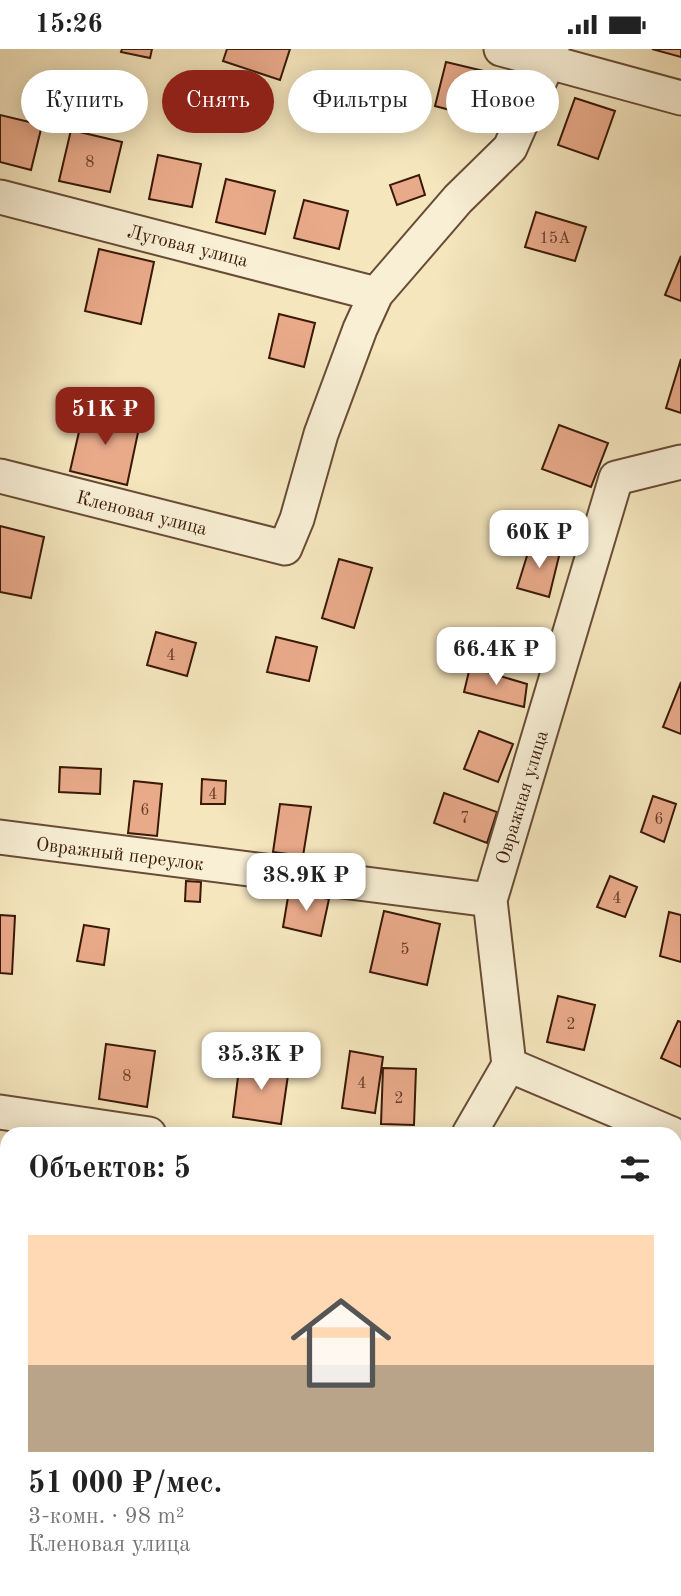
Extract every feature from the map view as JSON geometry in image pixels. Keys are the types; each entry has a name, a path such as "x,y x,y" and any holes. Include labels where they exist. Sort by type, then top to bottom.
{"street":[{"path":"501,49 550,55 681,98"},
{"path":"376,295 458,199 510,148 550,55"},
{"name":"Луговая улица","path":"0,197 376,295"},
{"name":"Кленовая улица","path":"0,475 285,548 297,519 321,434 360,329 376,295"},
{"name":"Овражная улица","path":"509,1065 490,900 616,478 681,462"},
{"name":"Овражный переулок","path":"0,837 490,900"},
{"path":"473,1127 509,1065 655,1127"},
{"path":"0,1112 102,1127"}],"building":[{"path":"122,49 152,49 150,58 121,52"},
{"path":"227,49 290,49 280,80 274,78 274,70 250,70 223,61"},
{"path":"652,49 681,49 681,57"},
{"path":"446,62 480,70 446,70 446,109 435,106"},
{"path":"575,98 615,111 598,159 558,145"},
{"path":"0,115 21,120 21,133 40,133 31,170 0,162"},
{"path":"70,133 84,133 122,142 110,192 59,181"},
{"path":"158,155 201,164 192,207 149,199"},
{"path":"419,175 425,195 397,205 390,185"},
{"path":"226,179 275,191 265,234 216,222"},
{"path":"304,200 348,211 339,249 294,238"},
{"path":"536,212 586,227 575,261 525,247"},
{"path":"99,249 154,262 141,324 85,311"},
{"path":"681,256 681,301 665,295"},
{"path":"279,314 315,323 304,367 269,358"},
{"path":"681,359 681,413 666,408"},
{"path":"84,410 140,423 127,485 70,471"},
{"path":"559,425 608,443 591,487 542,469"},
{"path":"0,526 44,537 31,598 0,592"},
{"path":"531,543 560,552 549,597 517,588"},
{"path":"339,559 372,568 354,628 322,618"},
{"path":"156,632 196,643 187,676 147,665"},
{"path":"276,637 317,647 309,681 267,672"},
{"path":"470,667 527,684 524,707 464,692"},
{"path":"681,682 681,734 663,727"},
{"path":"479,731 513,744 498,782 464,769"},
{"path":"60,767 101,769 100,794 59,792"},
{"path":"202,779 226,781 225,804 201,804"},
{"path":"134,781 162,784 157,836 128,833"},
{"path":"444,793 497,812 487,843 434,823"},
{"path":"653,796 676,804 664,842 641,832"},
{"path":"280,804 311,807 303,856 273,852"},
{"path":"610,876 637,887 625,917 597,907"},
{"path":"186,881 201,882 200,902 185,901"},
{"path":"289,891 329,899 321,936 283,927"},
{"path":"384,911 440,924 427,985 370,972"},
{"path":"669,912 681,915 681,962 660,956"},
{"path":"0,915 15,916 12,974 0,973"},
{"path":"84,925 109,929 104,965 77,961"},
{"path":"558,996 595,1005 584,1050 547,1042"},
{"path":"678,1021 681,1022 681,1067 661,1058"},
{"path":"106,1044 155,1051 147,1107 99,1099"},
{"path":"350,1051 383,1057 375,1113 342,1108"},
{"path":"240,1061 289,1068 281,1124 233,1117"},
{"path":"383,1068 416,1069 414,1125 381,1124"}]}
